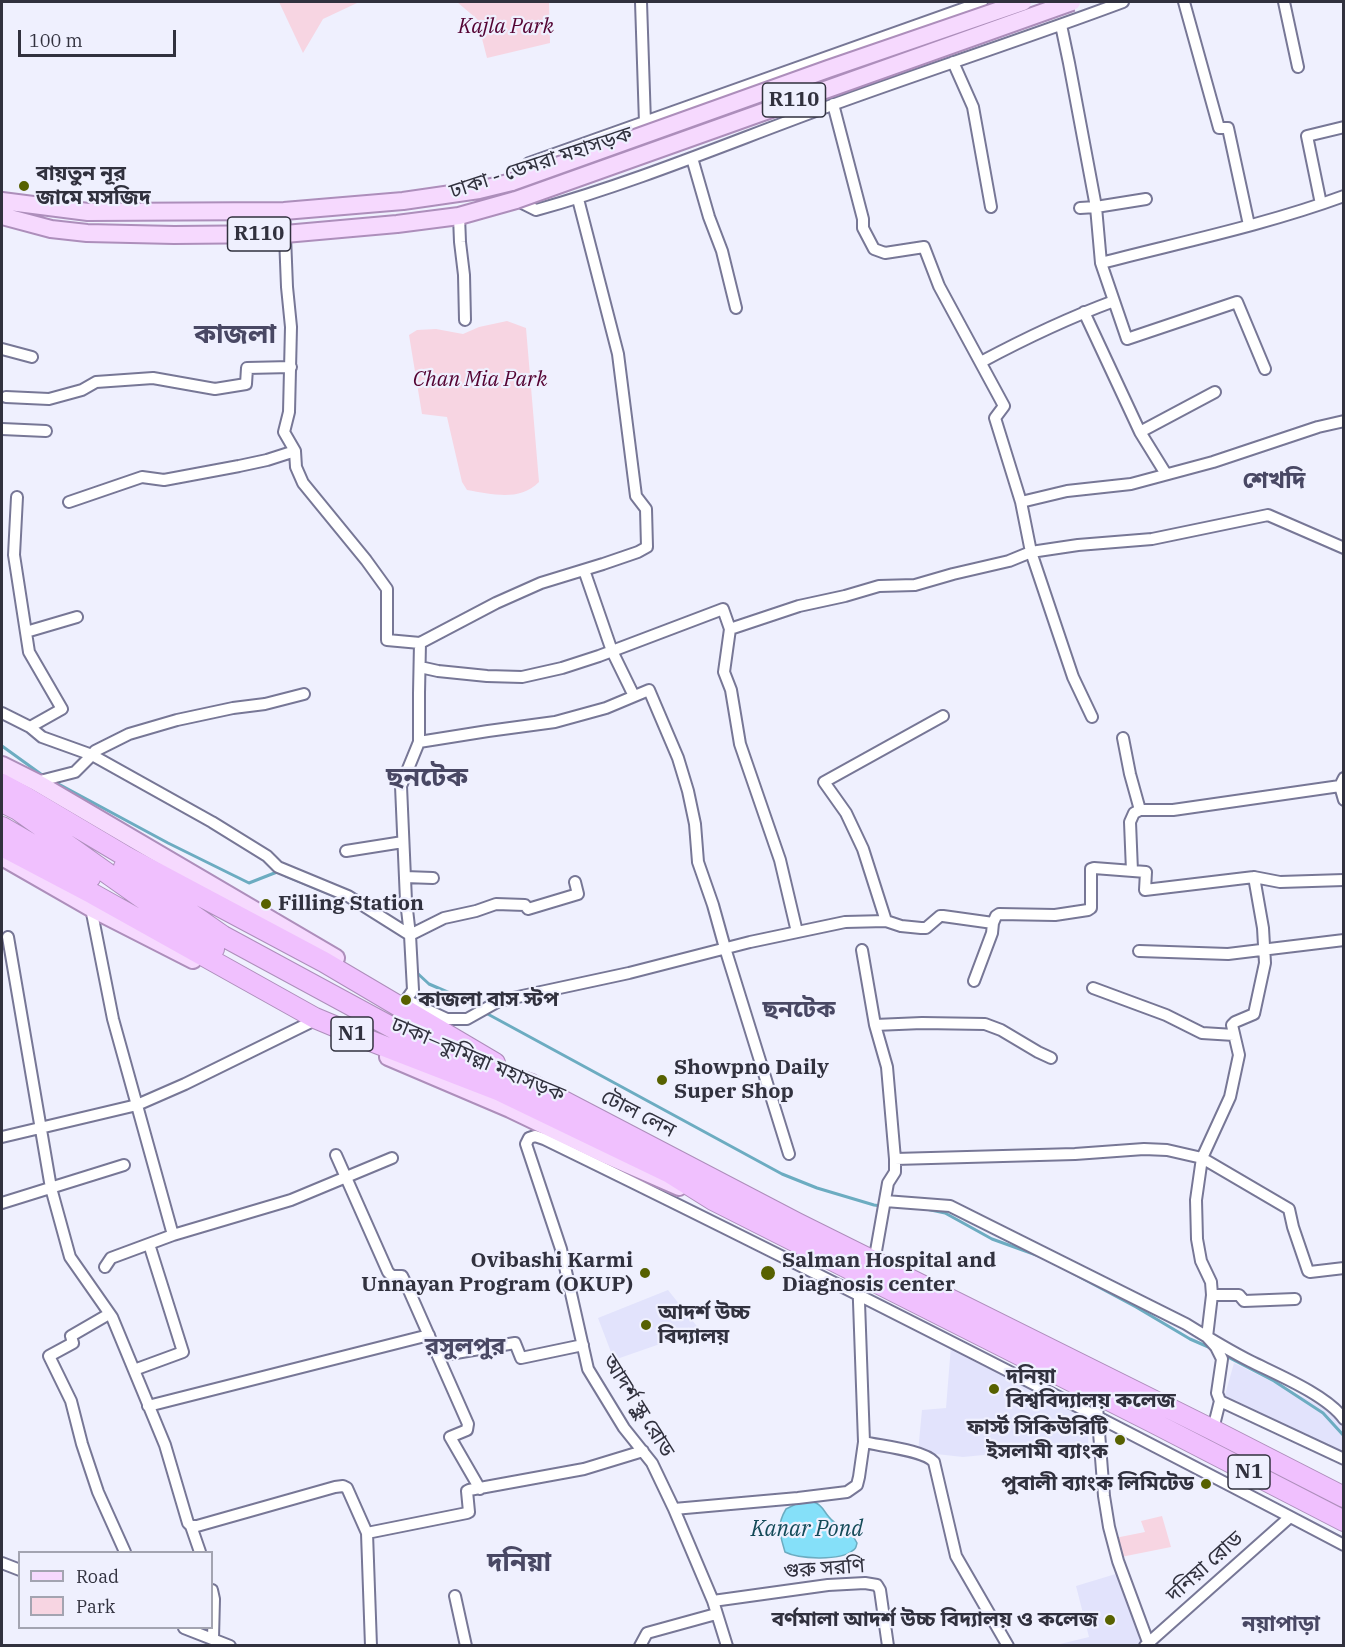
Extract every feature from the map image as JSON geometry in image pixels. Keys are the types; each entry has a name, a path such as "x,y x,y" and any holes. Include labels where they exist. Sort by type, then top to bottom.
{"highway":[{"name":"ঢাকা–কুমিল্লা মহাসড়ক","path":"4,791 31,789"},
{"name":"N1","path":"31,789 119,852 324,962 538,1089"},
{"path":"4,791 18,810 224,956"},
{"path":"4,791 223,936 438,1052"},
{"path":"2,810 154,915"},
{"path":"2,819 78,871"},
{"path":"2,827 224,956"},
{"name":"ঢাকা–কুমিল্লা মহাসড়ক","path":"2,846 315,1018 500,1091 670,1173 714,1200 858,1274 983,1348 1067,1379 1344,1521"},
{"path":"119,852 230,931 465,1061"},
{"path":"119,852 241,926 492,1071"},
{"name":"টোল লেন","path":"224,956 326,1010 538,1089 797,1223 1344,1497"},
{"path":"538,1089 601,1112 1344,1487"}],"main road":[{"name":"ঢাকা - ডেমরা মহাসড়ক","path":"2,201 88,212 277,212 403,201 479,190 512,182 1023,2"},
{"name":"ঢাকা - ডেমরা মহাসড়ক","path":"2,216 51,229 87,233 174,235 278,234 397,224 459,216 516,200 1072,2"},
{"path":"87,233 88,212"},
{"path":"277,212 278,234"},
{"name":"ঢাকা–কুমিল্লা মহাসড়ক","path":"2,765 31,789 406,1000 538,1089"},
{"name":"ঢাকা–কুমিল্লা মহাসড়ক","path":"2,857 91,909 218,973 309,1023 510,1109 608,1156 714,1200"}],"street":[{"path":"641,2 645,123"},
{"path":"512,182 529,163 982,2"},
{"path":"516,200 536,210 578,199 831,105 1123,2"},
{"path":"1184,2 1219,128 1228,128 1249,225"},
{"path":"1284,2 1298,67"},
{"path":"1061,25 1096,207 1101,263 1127,339 1237,302 1265,369"},
{"path":"822,59 831,105 863,219 863,228 874,249 885,253 924,247 939,286 1004,406 994,418 1021,502 1031,552 1073,677 1092,717"},
{"path":"953,62 973,107 991,207"},
{"path":"808,64 831,105"},
{"path":"1321,204 1307,136 1344,127"},
{"path":"692,158 709,217 722,251 736,308"},
{"path":"1101,263 1249,225 1344,196"},
{"path":"278,234 291,327 289,412 284,432 295,451 296,467 303,483 387,589 387,640 420,643 496,603 541,583 638,552 647,547 646,509 636,496 618,354 578,199"},
{"path":"1080,208 1146,199"},
{"path":"459,216 465,275 465,320"},
{"path":"981,362 1039,332 1114,301"},
{"path":"1084,312 1140,432 1166,474"},
{"path":"2,349 32,357"},
{"path":"6,398 49,399 82,390 96,382 153,378 215,389 246,384 247,368 291,367"},
{"path":"1140,432 1215,392"},
{"path":"1021,502 1067,491 1131,484 1213,462 1318,427 1344,421"},
{"path":"2,429 46,431"},
{"path":"69,502 142,477 164,480 267,460 295,451"},
{"path":"17,497 14,555 29,652 62,709 30,727"},
{"path":"730,629 799,606 879,586 915,585 1009,561 1031,552 1078,544 1152,539 1268,515 1344,548"},
{"path":"584,570 612,651 634,696"},
{"path":"420,668 487,676 522,677 562,668 723,609 730,629 724,672 731,690 740,744 780,860 797,932"},
{"path":"26,632 77,617"},
{"path":"420,643 420,742 401,786 413,990 406,1000 447,1019 467,1019 499,1001 845,922 886,921 901,926 926,928 943,916 993,923"},
{"path":"420,742 555,722 606,708 649,690 678,758 688,791 695,824 698,862 789,1154"},
{"path":"31,789 75,772 95,751 129,734 177,720 265,704 304,694"},
{"path":"2,713 30,727 42,737 92,755 212,822 267,856 278,867 348,896 410,935"},
{"path":"886,921 863,849 846,813 824,782 943,716"},
{"path":"1123,738 1140,810"},
{"path":"1132,871 1130,822 1134,813 1140,810 1173,810 1342,782 1344,800"},
{"path":"346,851 403,842"},
{"path":"974,981 996,916 999,914 1055,915 1088,910 1091,908 1091,869 1094,868 1146,872 1145,890 1254,877 1281,882 1344,880"},
{"path":"405,877 433,878"},
{"path":"1215,1421 1220,1401 1217,1393 1222,1359 1207,1337 1212,1295 1210,1279 1201,1261 1196,1232 1196,1200 1202,1158 1230,1097 1239,1054 1232,1025 1254,1014 1266,963 1263,928 1254,877"},
{"path":"410,935 444,918 496,904 525,905 528,909 578,894 575,882"},
{"path":"91,909 113,1019 173,1235"},
{"path":"8,937 51,1188 70,1257 112,1317 165,1445 188,1522 200,1551"},
{"path":"1139,951 1228,954 1344,940"},
{"path":"862,950 875,1025 886,1067 895,1159 895,1172 888,1183 876,1251"},
{"path":"1093,988 1166,1016 1202,1033 1234,1035"},
{"path":"2,1137 137,1105 309,1023"},
{"path":"875,1025 985,1024 1001,1030 1052,1058"},
{"name":"আদর্শ স্কুল রোড","path":"728,1646 713,1601 652,1463 624,1428 588,1369 561,1249 526,1144 529,1138 535,1136 544,1139 859,1294"},
{"path":"895,1159 975,1155 1054,1155 1144,1149 1167,1150 1202,1158 1289,1209 1308,1271 1344,1268"},
{"path":"336,1155 388,1272 392,1276 402,1276 407,1286 468,1424 467,1430 450,1437 480,1489"},
{"path":"105,1267 111,1258 173,1235 291,1200 392,1158"},
{"path":"2,1203 124,1165"},
{"path":"885,1205 950,1206 1165,1312 1324,1401 1337,1410 1344,1419"},
{"path":"134,1370 183,1352 148,1244"},
{"path":"674,1509 847,1492 856,1485 860,1477 864,1442 858,1274"},
{"path":"859,1294 983,1348 1059,1397 1344,1545"},
{"path":"1212,1295 1239,1295 1244,1301 1295,1299"},
{"path":"109,1314 70,1336 73,1343 49,1356 71,1401 98,1492 125,1551"},
{"path":"148,1406 429,1335"},
{"path":"438,1356 515,1343 521,1358 583,1345"},
{"path":"1059,1397 1067,1379"},
{"path":"1096,1394 1104,1496 1109,1527 1118,1561 1147,1644"},
{"path":"1220,1401 1344,1459"},
{"path":"864,1442 932,1458 956,1556 1008,1646"},
{"path":"367,1533 467,1513 467,1491 584,1469 643,1450"},
{"path":"191,1526 335,1487 347,1488 367,1533 371,1646"},
{"name":"দনিয়া রোড","path":"1147,1644 1290,1517"},
{"path":"2,1563 18,1569"},
{"name":"গুরু সরণি","path":"713,1601 828,1585 865,1583 877,1585 880,1590 888,1646"},
{"path":"213,1594 213,1638"},
{"path":"455,1596 466,1646"},
{"path":"640,1646 647,1633 716,1614"},
{"path":"187,1629 230,1646"}],"shaded area":[{"path":"668,1290 700,1330 614,1360 598,1318"},
{"name":"দনিয়া বিশ্ববিদ্যালয় কলেজ","path":"951,1346 1089,1412 1088,1451 1066,1447 963,1457 918,1452 922,1410 946,1408"},
{"path":"1234,1363 1317,1404 1343,1423 1344,1460 1223,1402"},
{"name":"বর্ণমালা আদর্শ উচ্চ বিদ্যালয় ও কলেজ","path":"1119,1573 1143,1642 1139,1646 1052,1646 1089,1637 1076,1586"}],"green space":[{"path":"279,2 368,2 357,3 323,19 303,53"},
{"name":"Kajla Park","path":"457,2 549,2 550,43 487,58 477,19"},
{"name":"Chan Mia Park","path":"507,321 526,328 539,482 523,492 505,495 467,490 462,482 447,417 422,414 409,335 417,330 436,329 463,334 479,327"},
{"path":"1162,1516 1171,1547 1121,1557 1115,1538 1145,1532 1141,1521"}],"water":[{"name":"Kanar Pond","path":"802,1501 813,1502 820,1506 832,1520 855,1539 856,1548 846,1554 829,1558 799,1556 785,1552 780,1535 781,1520 786,1509"}],"waterway":[{"path":"2,746 45,777"},
{"path":"53,781 168,843 249,883 277,872"},
{"path":"286,876 335,896"},
{"path":"415,971 429,984 466,1000 478,1009"},
{"path":"484,1012 782,1174 817,1188 881,1206"},
{"path":"926,1209 945,1213 992,1239 1039,1256"},
{"path":"1063,1268 1190,1339 1213,1349"},
{"path":"1224,1355 1274,1381 1323,1413 1344,1436"}],"place":[{"name":"বায়তুন নূর জামে মসজিদ","path":"24,186"},
{"name":"Filling Station","path":"266,904"},
{"name":"কাজলা বাস স্টপ","path":"406,1000"},
{"name":"Showpno Daily Super Shop","path":"662,1080"},
{"name":"Ovibashi Karmi Unnayan Program (OKUP)","path":"645,1273"},
{"name":"Salman Hospital and Diagnosis center","path":"768,1273"},
{"name":"আদর্শ উচ্চ বিদ্যালয়","path":"646,1325"},
{"name":"দনিয়া বিশ্ববিদ্যালয় কলেজ","path":"994,1389"},
{"name":"ফার্স্ট সিকিউরিটি ইসলামী ব্যাংক","path":"1120,1440"},
{"name":"পুবালী ব্যাংক লিমিটেড","path":"1206,1484"},
{"name":"বর্ণমালা আদর্শ উচ্চ বিদ্যালয় ও কলেজ","path":"1110,1620"}],"district":[{"name":"কাজলা","path":"235,335"},
{"name":"শেখদি","path":"1274,481"},
{"name":"ছনটেক","path":"427,778"},
{"name":"ছনটেক","path":"799,1010"},
{"name":"রসুলপুর","path":"465,1347"},
{"name":"দনিয়া","path":"519,1563"},
{"name":"নয়াপাড়া","path":"1281,1625"}]}
